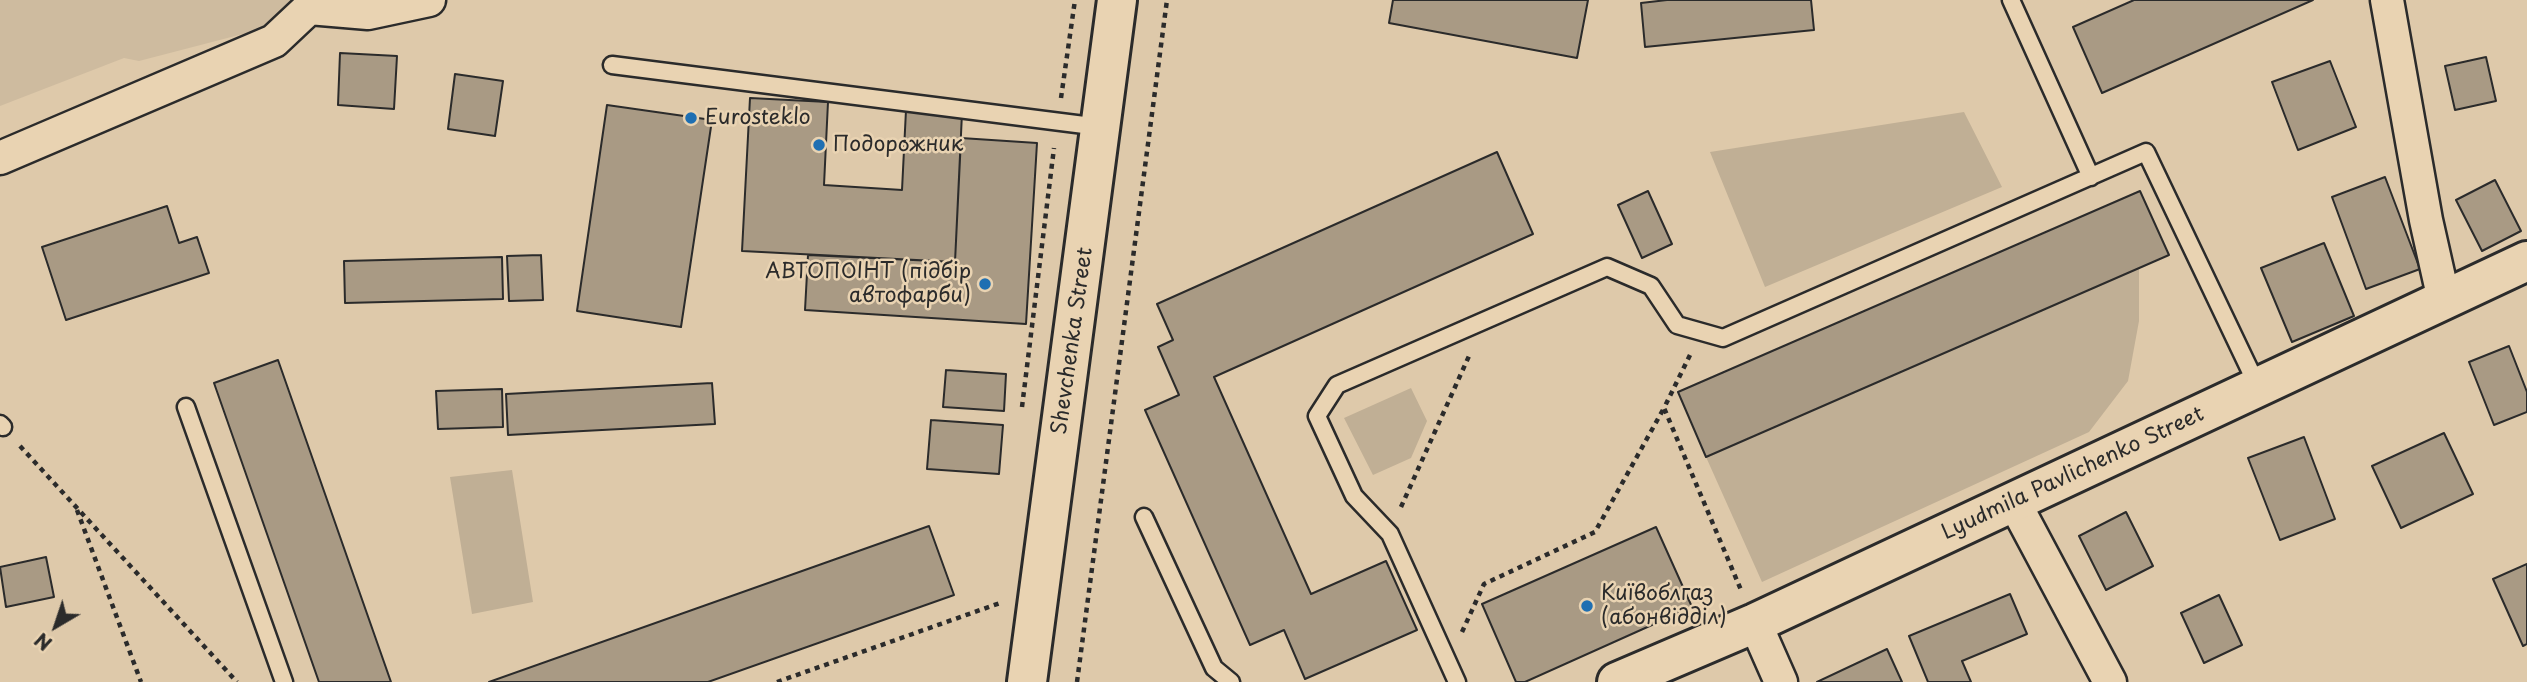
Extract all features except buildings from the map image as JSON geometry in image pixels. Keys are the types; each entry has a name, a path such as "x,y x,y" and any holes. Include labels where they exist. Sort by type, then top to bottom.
{"main road":[{"name":"Shevchenka Street","path":"1027,682 1117,0"},
{"name":"Lyudmila Pavlichenko Street","path":"1617,682 1755,623 2527,261"}],"street":[{"path":"0,158 274,41 309,8 368,13 429,0"},
{"path":"2387,0 2444,300"},
{"path":"2014,502 2110,682"},
{"path":"1755,623 1781,682"}],"lane":[{"path":"2011,0 2091,177"},
{"path":"612,65 1100,127"},
{"path":"1457,682 1390,534 1354,496 1317,416 1338,385 1607,267 1651,286 1677,325 1723,338 2146,152 2258,388"},
{"path":"186,407 284,682"},
{"path":"1144,517 1214,668 1231,682"}],"path":[{"path":"1021,412 1075,0"},
{"path":"1077,682 1167,0"},
{"path":"1390,534 1484,321"},
{"path":"1448,663 1484,584 1595,532 1664,408 1700,333"},
{"path":"1664,408 1755,623"},
{"path":"1,425 237,682"},
{"path":"75,506 141,682"},
{"path":"777,682 1040,589"},
{"path":"996,617 999,590"}],"shaded area":[{"path":"0,0 314,0 262,29 139,61 124,58 0,106"},
{"path":"1964,112 2002,187 1765,287 1710,152"},
{"path":"2139,268 2139,321 2128,381 2089,432 1762,582 1706,457"},
{"path":"1411,388 1427,421 1411,458 1373,475 1344,418"},
{"path":"512,470 533,602 472,614 450,477"}],"place":[{"name":"Eurosteklo","path":"691,118"},
{"name":"Подорожник","path":"819,145"},
{"name":"АВТОПОІНТ (підбір автофарби)","path":"985,284"},
{"name":"Київоблгаз (абонвідділ)","path":"1587,606"}]}
